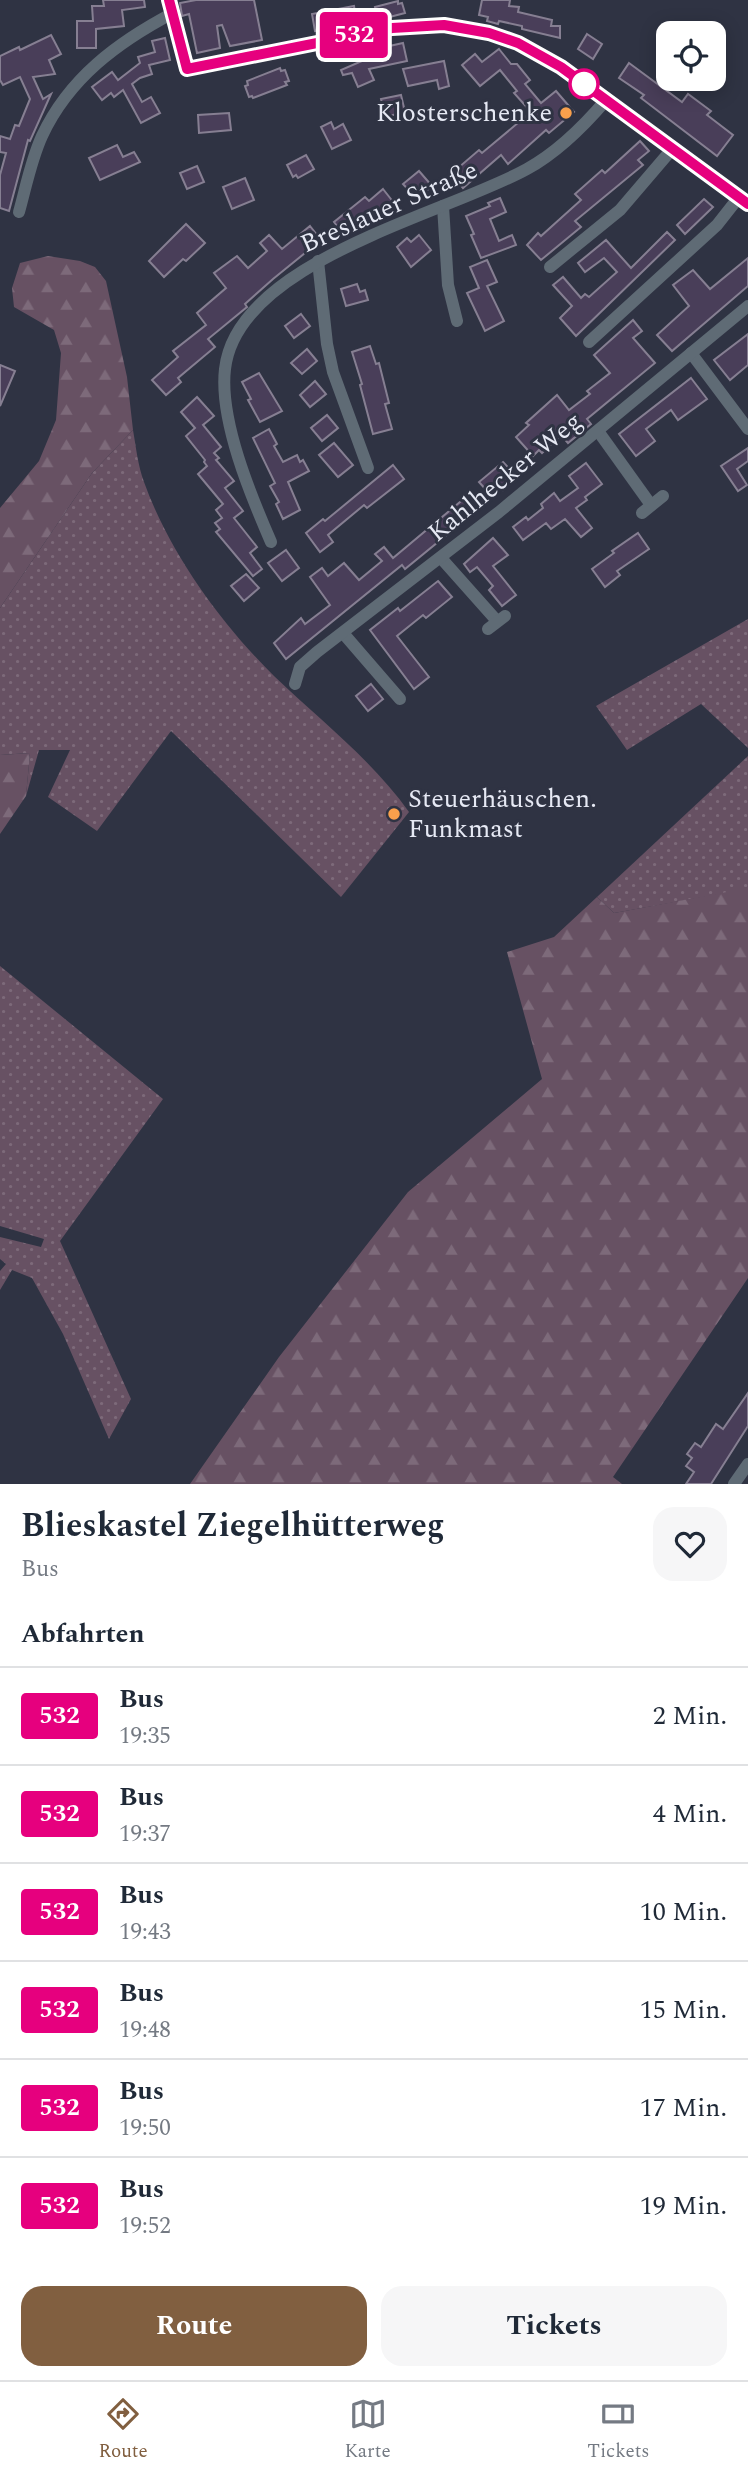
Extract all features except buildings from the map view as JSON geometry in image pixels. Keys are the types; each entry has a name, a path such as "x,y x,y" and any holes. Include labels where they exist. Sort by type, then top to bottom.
{"street":[{"path":"169,0 187,69 392,28 444,25 489,33 518,43 561,67 743,200 589,342"},
{"path":"19,212 41,137 63,99 97,62 123,42 173,13"},
{"name":"Breslauer Straße","path":"271,542 245,476 224,397 225,366 237,332 270,296 318,261 528,169 584,126 606,100"},
{"path":"550,267 620,209 673,148"},
{"path":"443,206 448,285 457,321"},
{"path":"318,261 332,372 368,468"},
{"name":"Kahlhecker Weg","path":"295,684 300,667 442,558 748,306"},
{"path":"691,353 748,429"},
{"path":"597,430 647,509 663,496"},
{"path":"442,558 497,622"},
{"path":"343,633 400,699"},
{"path":"734,1484 748,1464"}],"green space":[{"path":"48,256 80,261 95,267 106,281 127,377 133,430 92,473 0,608 0,508 39,461 56,420 61,353 54,330 14,307 12,288 20,263"},
{"path":"133,430 144,482 167,535 198,586 254,656 379,775 409,812 341,897 171,731 97,831 48,797 70,750 39,750 26,796 30,753 0,755 0,608 92,473"},
{"path":"748,619 748,748 701,704 627,750 596,706"},
{"path":"30,753 26,796 0,834 0,755"},
{"path":"748,756 748,889 614,913 597,897"},
{"path":"748,889 748,1278 613,1477 622,1484 190,1484 279,1357 408,1192 542,1079 507,952 554,937 597,897 614,913"},
{"path":"0,966 163,1099 60,1241 131,1399 109,1439 63,1334 32,1278 12,1270 0,1290 0,1271 6,1264 0,1259 0,1237 41,1247 44,1239 0,1226"}],"bus line":[{"name":"532","path":"169,0 187,69 418,25 468,28 518,43 561,67 748,204"}],"place":[{"name":"Klosterschenke","path":"566,113"},
{"name":"Steuerhäuschen. Funkmast","path":"394,814"}]}
